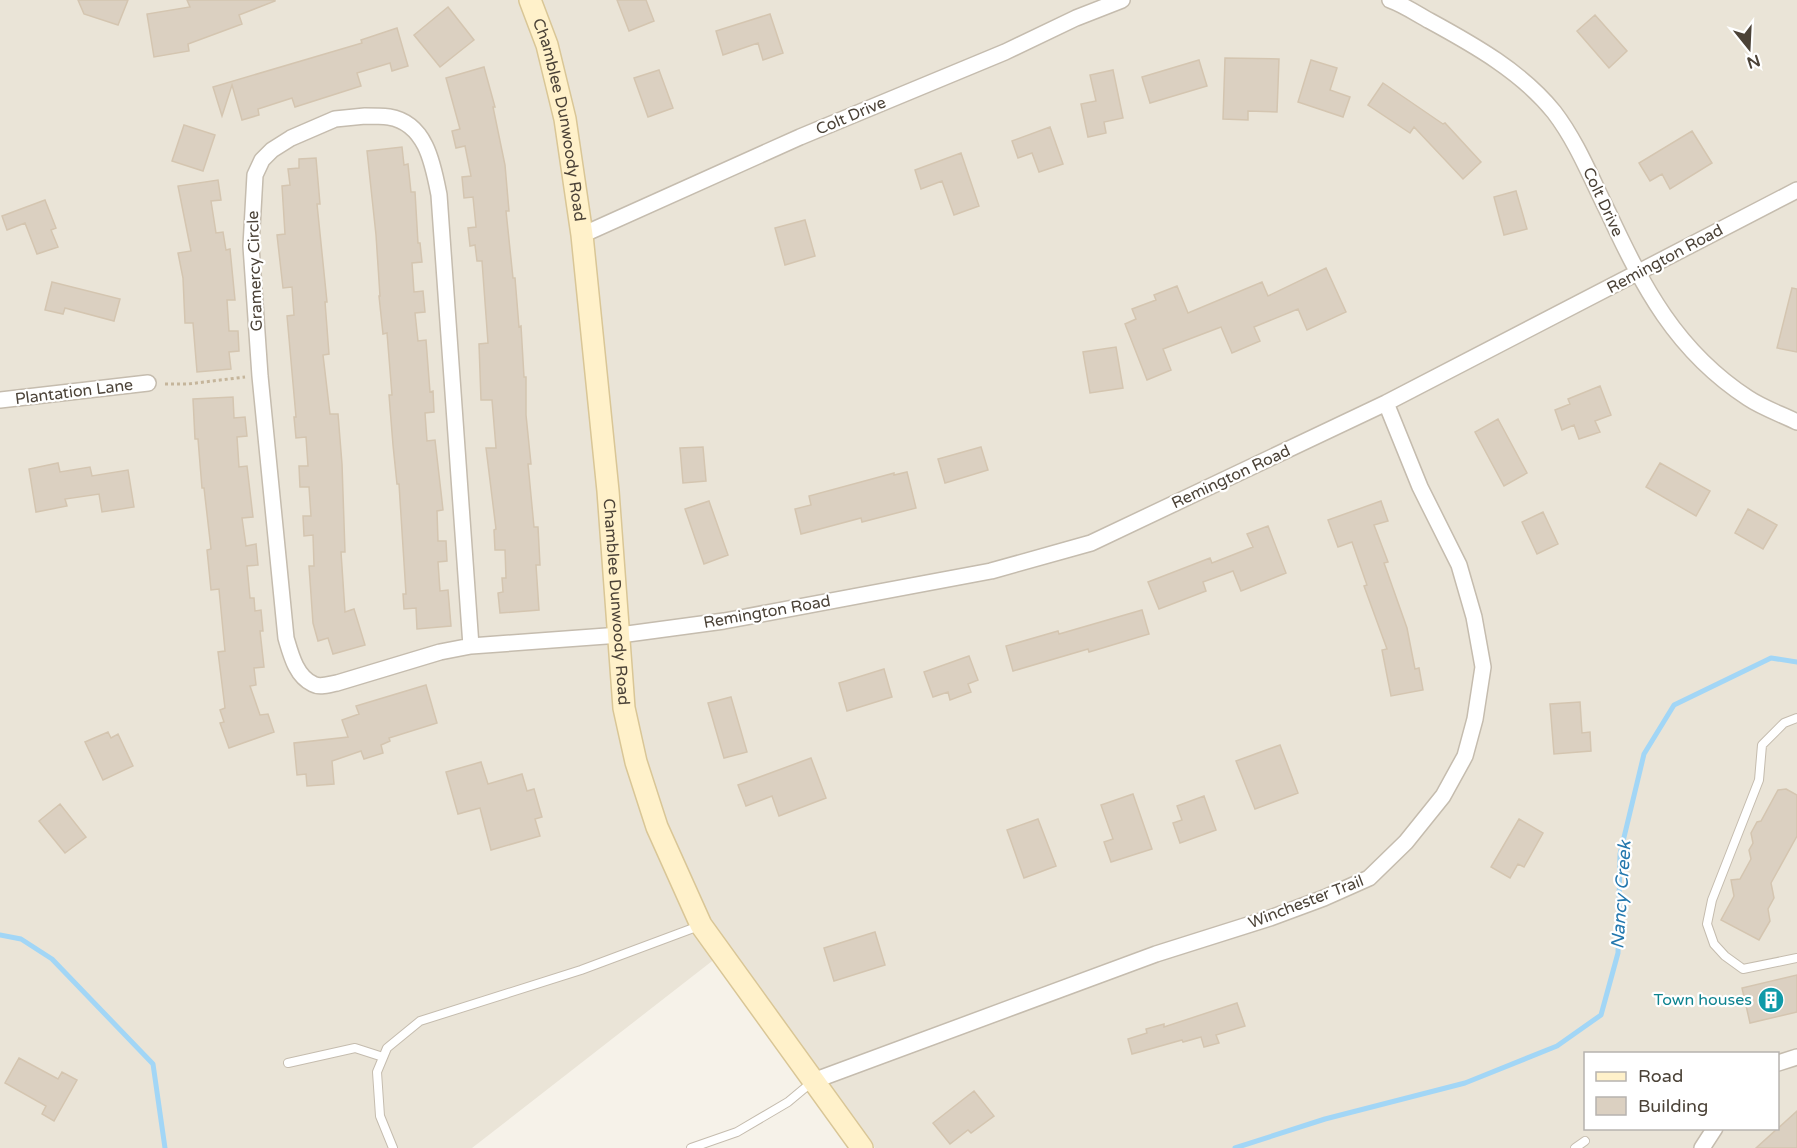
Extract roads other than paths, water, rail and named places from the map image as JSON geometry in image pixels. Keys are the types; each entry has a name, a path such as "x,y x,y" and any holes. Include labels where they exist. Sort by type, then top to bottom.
{"street":[{"name":"Chamblee Dunwoody Road","path":"530,0 547,45 565,119 582,235 608,491 624,708 636,762 657,827 701,925 862,1148"},
{"name":"Colt Drive","path":"582,235 800,137 1005,52 1076,18 1122,0"},
{"name":"Colt Drive","path":"1389,0 1497,60 1553,112 1578,149 1637,273 1673,330 1703,363 1749,398 1797,422"},
{"name":"Gramercy Circle","path":"471,646 439,195 434,166 418,132 407,116 335,119 255,157 251,246 260,376 286,639 303,685 337,683 440,652 471,646 620,635"},
{"name":"Remington Road","path":"620,635 724,621 991,571 1091,543 1386,403 1797,190"},
{"name":"Plantation Lane","path":"0,400 148,383"},
{"name":"Winchester Trail","path":"813,1081 1156,954 1270,918 1324,898 1370,878 1406,842 1443,796 1465,756 1475,719 1483,667 1474,617 1459,566 1420,487 1386,403"},
{"path":"1779,1063 1797,1057"},
{"path":"1702,1148 1714,1130"}],"lane":[{"path":"1797,718 1784,723 1762,745 1759,780 1712,900 1707,924 1714,944 1725,956 1743,969 1797,958"},
{"path":"393,1148 380,1116 377,1072 387,1048 420,1021 581,970 701,925"},
{"path":"288,1064 355,1048 383,1057"},
{"path":"691,1148 737,1132 788,1102 813,1081"},
{"path":"1575,1148 1585,1141"}],"waterway":[{"name":"Nancy Creek","path":"1235,1148 1325,1119 1465,1083 1557,1046 1601,1015 1618,953 1620,854 1644,754 1674,705 1771,658 1797,662"},
{"path":"0,935 21,939 52,959 153,1064 165,1148"}],"place":[{"name":"Town houses","path":"1771,1000"}]}
